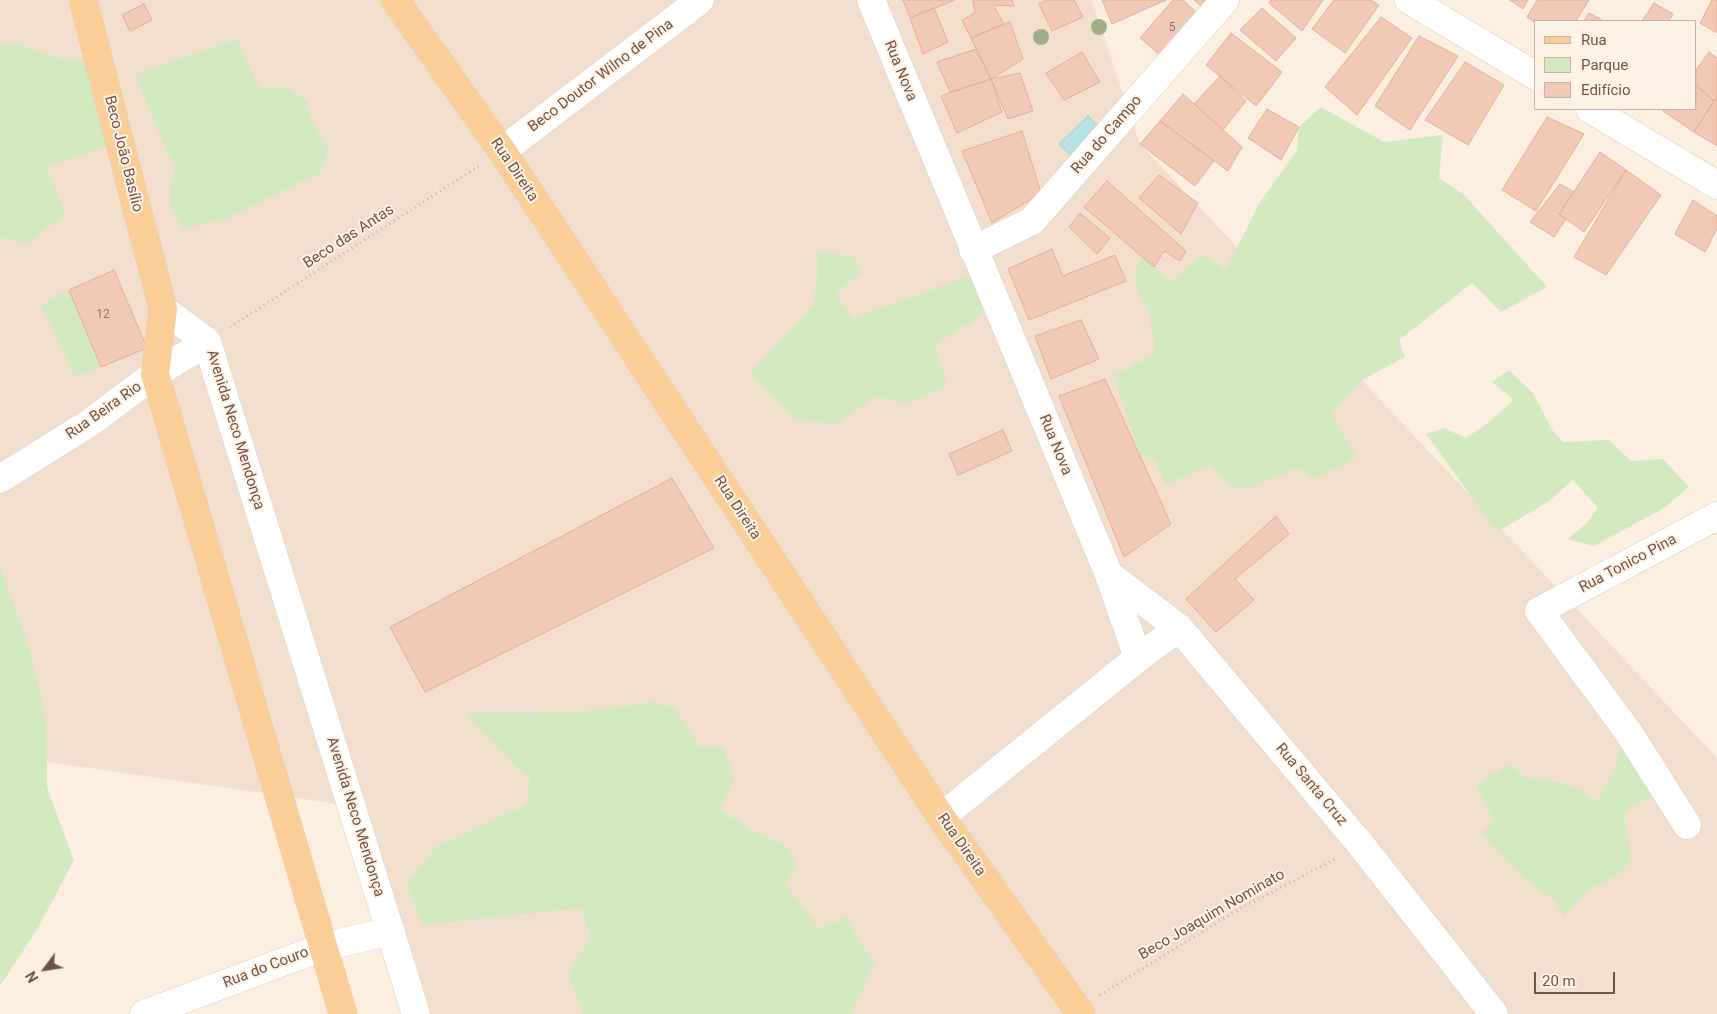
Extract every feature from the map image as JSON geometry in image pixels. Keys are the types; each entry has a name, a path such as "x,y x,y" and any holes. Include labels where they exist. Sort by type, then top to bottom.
{"main road":[{"name":"Beco João Basílio","path":"83,0 163,309"},
{"name":"Rua Direita","path":"396,0 502,151 941,817 1079,1012"},
{"path":"163,309 155,374 343,1014"}],"street":[{"name":"Beco Doutor Wilno de Pina","path":"502,151 700,0"},
{"name":"Rua Nova","path":"871,0 1109,575 1138,658"},
{"name":"Rua do Campo","path":"973,250 1032,221 1224,0"},
{"path":"1409,0 1534,75"},
{"path":"1592,110 1717,185"},
{"name":"Avenida Neco Mendonça","path":"163,309 207,342 416,1014"},
{"name":"Rua Beira Rio","path":"0,479 90,422 155,374 207,342"},
{"name":"Rua Tonico Pina","path":"1687,825 1629,733 1539,611 1717,516"},
{"name":"Rua Santa Cruz","path":"1109,575 1179,628 1361,845 1494,1014"},
{"path":"941,817 1138,658 1179,628"},
{"name":"Rua do Couro","path":"144,1014 323,947 391,931"}],"path":[{"name":"Beco das Antas","path":"207,342 502,151"},
{"name":"Beco Joaquim Nominato","path":"1079,1012 1234,912 1361,845"}],"shaded area":[{"path":"0,0 1092,0 1140,144 1717,758 1717,1014 416,1014 352,806 0,755"}],"green space":[{"path":"237,38 259,88 286,87 307,101 312,122 329,149 320,173 223,220 183,228 170,207 171,185 175,170 135,75"},
{"path":"0,44 22,45 58,58 86,62 114,144 46,166 66,214 28,243 0,238"},
{"path":"1321,107 1384,142 1443,135 1439,178 1464,195 1547,287 1501,312 1472,283 1399,340 1405,357 1362,380 1332,413 1356,457 1314,480 1296,468 1250,488 1231,487 1211,465 1165,485 1155,458 1141,456 1114,376 1155,353 1149,311 1139,293 1134,271 1143,258 1171,282 1203,254 1226,270 1260,202 1297,150 1299,127"},
{"path":"817,252 854,257 862,271 836,294 852,319 974,274 993,304 970,323 935,345 947,385 910,403 874,397 836,425 794,418 750,373 813,306 817,279"},
{"path":"69,290 101,367 75,377 41,305"},
{"path":"1509,370 1533,393 1553,431 1563,442 1609,440 1631,461 1663,459 1689,487 1664,508 1594,546 1567,539 1586,524 1598,508 1573,480 1548,502 1497,532 1426,434 1444,428 1466,438 1488,423 1514,400 1492,382"},
{"path":"0,566 29,647 47,725 47,788 74,860 38,928 0,986"},
{"path":"652,702 674,707 700,747 723,747 734,779 720,809 754,832 784,844 798,867 785,883 819,929 846,917 874,964 851,1014 583,1014 568,973 591,937 581,908 423,925 406,884 436,847 527,804 530,777 516,767 465,713 581,712"},
{"path":"1625,738 1661,793 1631,805 1624,816 1632,860 1617,875 1587,891 1564,916 1555,901 1522,877 1481,834 1494,822 1476,784 1511,764 1524,777 1568,784 1598,801 1615,767"}],"water":[{"path":"1088,116 1103,131 1075,159 1059,144"}],"building":[{"path":"903,0 955,0 910,18"},
{"path":"973,0 1012,0 1014,6 993,5 1004,24 971,38 962,20 975,13"},
{"path":"1047,0 1074,0 1083,17 1052,31 1039,4"},
{"path":"1102,0 1166,0 1112,24"},
{"path":"1173,0 1183,0 1204,19 1167,61 1140,38"},
{"path":"1194,0 1215,0 1207,11"},
{"path":"1271,0 1323,0 1302,31 1269,3"},
{"path":"1334,0 1371,0 1379,5 1345,53 1312,29"},
{"path":"1510,0 1528,0 1523,9"},
{"path":"1537,0 1589,0 1577,20 1534,20 1534,22 1527,17"},
{"path":"1712,0 1717,0 1717,33 1700,23"},
{"path":"1654,3 1673,14 1670,20 1643,20"},
{"path":"144,4 152,20 130,31 122,15"},
{"path":"934,8 948,42 923,54 910,18"},
{"path":"1262,8 1296,38 1276,61 1240,30"},
{"path":"1589,13 1602,20 1585,20"},
{"path":"1381,17 1412,38 1357,115 1325,87"},
{"path":"1010,22 1023,59 991,79 971,38"},
{"path":"1231,33 1282,72 1256,106 1206,65"},
{"path":"1419,36 1458,56 1410,130 1375,106"},
{"path":"976,49 991,79 950,92 937,62"},
{"path":"1082,52 1100,82 1064,100 1046,73"},
{"path":"1709,52 1717,58 1717,97 1714,101 1697,86 1697,69"},
{"path":"1465,62 1504,85 1468,145 1425,120"},
{"path":"1020,73 1033,111 1008,119 991,79"},
{"path":"1220,76 1246,101 1223,130 1194,104"},
{"path":"991,79 1002,112 957,133 941,96"},
{"path":"1697,86 1714,101 1694,132 1663,111 1697,110"},
{"path":"1183,94 1242,147 1228,171 1160,121"},
{"path":"1717,97 1717,146 1694,132"},
{"path":"1267,109 1299,127 1281,160 1248,138"},
{"path":"1547,117 1584,134 1536,211 1502,190"},
{"path":"1160,121 1214,161 1195,186 1140,144"},
{"path":"1022,131 1041,193 992,223 962,151"},
{"path":"1600,152 1626,170 1584,232 1559,214"},
{"path":"1626,170 1661,195 1606,275 1574,257"},
{"path":"1159,175 1198,203 1181,234 1139,198"},
{"path":"1107,181 1186,251 1180,261 1164,251 1154,267 1084,207"},
{"path":"1560,184 1574,192 1559,214 1566,219 1554,237 1530,222"},
{"path":"1693,200 1717,216 1717,229 1705,252 1675,234"},
{"path":"1080,213 1110,238 1097,254 1069,227"},
{"path":"1052,249 1063,276 1115,255 1126,281 1029,320 1008,269"},
{"path":"114,270 147,348 101,367 69,290"},
{"path":"1081,320 1099,359 1051,379 1035,336"},
{"path":"1105,379 1171,524 1124,557 1059,396"},
{"path":"1003,430 1012,451 958,475 949,454"},
{"path":"672,478 714,548 425,692 390,627"},
{"path":"1276,516 1289,534 1235,579 1254,600 1216,632 1186,599"}]}
